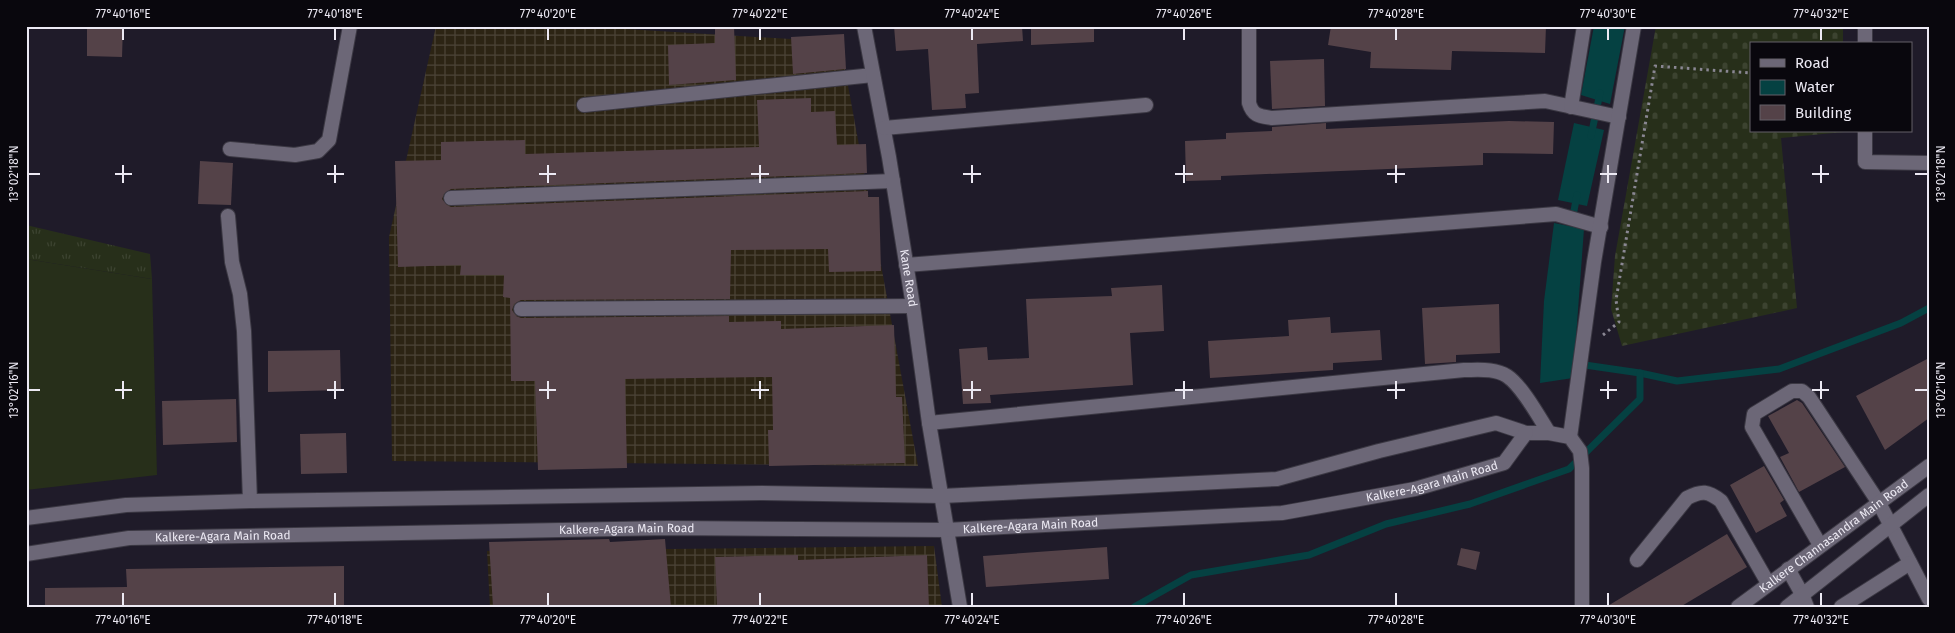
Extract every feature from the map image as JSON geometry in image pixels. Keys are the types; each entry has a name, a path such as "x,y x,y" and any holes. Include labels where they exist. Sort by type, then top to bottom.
{"street":[{"path":"230,149 296,155 318,151 324,146 329,140 350,26"},
{"name":"Kane Road","path":"864,26 893,180 929,423 960,607"},
{"path":"1249,26 1249,103 1252,111 1260,116 1272,118 1545,101 1613,117"},
{"path":"1571,107 1584,26"},
{"path":"1570,437 1601,227 1613,117 1634,26"},
{"path":"1865,26 1865,42"},
{"path":"584,105 873,75"},
{"path":"884,128 1146,105"},
{"path":"1865,132 1865,162 1929,163"},
{"path":"451,198 893,180"},
{"path":"906,265 1556,214 1601,227"},
{"path":"228,216 232,262 240,294 244,331 250,501"},
{"path":"521,309 913,306"},
{"path":"929,423 1464,370 1489,370 1506,376 1522,393 1549,432"},
{"path":"1820,546 1754,431 1752,423 1754,414 1792,391 1798,390 1806,394 1879,503 1929,599"},
{"path":"26,518 126,505 250,501 761,493 942,496 1277,479 1378,451 1496,423 1526,432 1549,432 1570,437 1580,451 1582,468 1582,607"},
{"name":"Kalkere-Agara Main Road","path":"26,554 129,538 668,528 946,530 1282,513 1415,489 1504,463 1526,432"},
{"name":"Kalkere Channasandra Main Road","path":"1738,607 1929,466"},
{"path":"1637,560 1687,498 1697,493 1710,493 1721,501 1768,583"},
{"path":"1786,607 1805,600 1889,524 1929,494"},
{"path":"1841,607 1910,563"},
{"path":"1788,569 1805,600"}],"path":[{"path":"1582,350 1619,322 1616,300 1655,66 1750,73"}],"shaded area":[{"path":"436,26 577,26 840,42 918,466 392,461 389,237"},
{"path":"934,546 942,607 490,607 487,551"}],"green space":[{"path":"1656,26 1843,26 1843,42 1750,42 1750,132 1844,132 1781,138 1797,308 1622,346 1611,309 1615,256"},
{"path":"26,225 150,254 152,279 26,259"},
{"path":"26,259 152,279 157,475 26,490"}],"water":[{"path":"1594,26 1625,26 1610,104 1581,95"},
{"path":"1574,123 1604,130 1587,206 1558,200"},
{"path":"1554,223 1584,229 1573,378 1540,383 1544,301"}],"building":[{"path":"87,26 123,26 122,57 87,56"},
{"path":"715,26 734,26 736,80 669,85 668,45 715,43"},
{"path":"894,26 1022,26 1023,41 977,44 979,93 965,94 966,108 932,110 928,49 896,51"},
{"path":"1031,26 1094,26 1094,42 1031,45"},
{"path":"1331,26 1546,26 1545,53 1452,51 1451,70 1370,68 1371,52 1328,45"},
{"path":"844,34 846,69 793,74 791,37"},
{"path":"1324,59 1325,106 1272,109 1270,61"},
{"path":"811,98 811,112 835,111 837,145 866,144 867,173 451,189 444,194 442,199 451,207 868,191 868,197 879,197 881,271 829,272 828,249 731,250 730,299 521,300 514,304 512,310 516,316 521,318 729,316 729,322 781,321 781,329 894,325 896,397 902,397 905,463 769,466 768,430 773,430 772,377 625,379 627,468 538,470 535,381 511,381 510,298 503,297 504,275 460,275 461,265 398,267 395,161 441,160 441,142 525,140 525,154 759,147 757,100"},
{"path":"1509,121 1554,122 1553,154 1483,153 1483,165 1221,176 1221,180 1186,181 1185,141 1226,139 1226,133 1272,131 1272,127 1326,123 1326,129"},
{"path":"200,161 233,163 231,205 198,204"},
{"path":"1162,285 1164,331 1130,333 1133,385 990,395 991,403 963,404 959,349 987,347 988,360 1029,358 1026,299 1112,296 1111,288"},
{"path":"1499,304 1500,353 1456,355 1456,362 1425,364 1422,308"},
{"path":"1330,317 1331,333 1380,330 1382,360 1333,363 1333,370 1210,378 1208,341 1289,336 1288,320"},
{"path":"340,350 341,390 268,392 268,351"},
{"path":"1929,358 1929,418 1885,450 1856,396"},
{"path":"236,399 237,442 163,445 162,401"},
{"path":"1797,400 1802,403 1845,467 1799,492 1780,457 1789,453 1768,416"},
{"path":"346,433 347,473 301,474 300,434"},
{"path":"1764,466 1784,500 1780,503 1787,516 1756,533 1730,485"},
{"path":"1727,534 1747,567 1680,607 1606,607"},
{"path":"609,539 610,542 665,539 671,607 493,607 489,542"},
{"path":"1107,547 1109,579 986,587 983,556"},
{"path":"1461,548 1480,552 1476,570 1457,565"},
{"path":"798,555 798,560 927,555 929,607 717,607 715,557"},
{"path":"344,566 344,607 45,607 45,588 127,587 126,569"}],"waterway":[{"path":"1591,136 1600,93"},
{"path":"1572,221 1577,195"},
{"path":"1578,364 1640,373 1677,381 1779,369 1901,323 1929,308"},
{"path":"1134,607 1191,575 1309,555 1386,524 1470,504 1569,469 1640,399 1640,373"}]}
